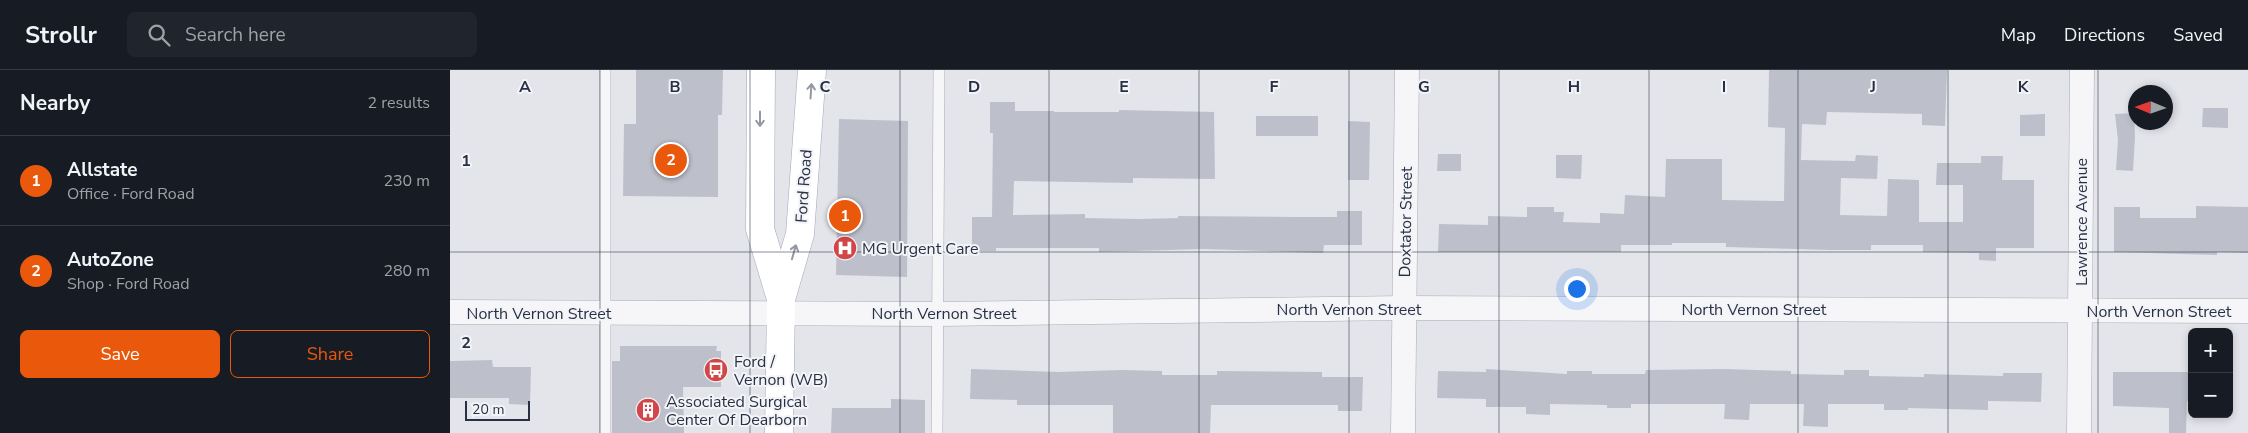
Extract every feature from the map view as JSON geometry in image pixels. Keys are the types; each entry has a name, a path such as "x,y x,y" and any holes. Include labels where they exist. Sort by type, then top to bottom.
{"main road":[{"name":"Ford Road","path":"761,70 760,229 780,306 779,433"},
{"name":"Ford Road","path":"780,306 800,234 812,70"}],"street":[{"name":"Doxtator Street","path":"1403,433 1407,70"},
{"name":"Lawrence Avenue","path":"2079,433 2082,70"},
{"name":"North Vernon Street","path":"450,312 605,312 780,306 938,314 1404,308 2248,311"}],"lane":[{"path":"605,70 605,433"},
{"path":"937,433 939,70"}],"building":[{"path":"636,70 723,70 722,115 718,115 718,197 623,196 624,124 636,124"},
{"path":"1769,70 1947,70 1945,126 1922,125 1922,114 1827,112 1826,125 1802,124 1801,160 1855,161 1856,155 1878,156 1877,179 1841,178 1840,215 1887,216 1888,179 1919,180 1919,222 1963,222 1963,185 1936,185 1937,163 1981,163 1981,156 2003,156 2002,180 2034,180 2034,248 1996,248 1996,261 1979,260 1979,253 1923,252 1923,245 1871,245 1871,250 1831,250 1726,247 1726,243 1672,243 1672,245 1621,245 1621,252 1438,252 1439,224 1488,225 1488,216 1527,217 1527,207 1554,207 1554,212 1564,212 1563,222 1600,223 1600,213 1624,214 1625,195 1665,197 1666,159 1722,159 1722,200 1784,201 1785,128 1768,127"},
{"path":"990,102 1015,102 1015,111 1119,112 1119,110 1214,112 1215,179 1133,178 1133,183 1014,181 1013,215 1085,214 1085,218 1139,219 1178,218 1178,216 1337,217 1337,211 1362,211 1362,245 1324,245 1323,253 1203,249 1099,252 1099,248 996,248 996,251 972,251 972,217 992,217 993,133 990,133"},
{"path":"2203,108 2228,108 2228,128 2202,127"},
{"path":"2128,113 2128,130 2135,130 2133,171 2116,170 2118,140 2115,114"},
{"path":"2045,114 2045,136 2020,136 2020,115"},
{"path":"1256,116 1318,116 1318,136 1256,136"},
{"path":"839,119 908,121 907,277 836,275"},
{"path":"1348,121 1370,122 1369,180 1348,180"},
{"path":"1438,154 1461,154 1461,171 1437,171"},
{"path":"1556,155 1582,155 1581,179 1556,178"},
{"path":"2196,206 2248,207 2248,253 2217,252 2217,255 2114,252 2114,207 2140,207 2140,218 2196,218"},
{"name":"Associated Surgical Center Of Dearborn","path":"620,346 717,346 716,351 721,351 721,387 683,387 684,433 612,433 612,361 620,361"},
{"path":"492,360 493,367 531,367 530,405 509,404 509,398 450,398 450,361"},
{"path":"971,369 1058,372 1162,371 1162,375 1217,375 1217,371 1322,372 1322,377 1363,377 1362,411 1338,411 1338,405 1211,405 1210,433 1113,433 1113,405 1017,405 1017,400 970,399"},
{"path":"1486,369 1567,374 1567,371 1592,371 1592,374 1645,374 1646,370 1725,369 1791,371 1791,374 1844,375 1844,370 1869,370 1869,376 1924,377 1924,374 2003,376 2003,373 2042,373 2041,402 1988,401 1988,410 1908,408 1908,410 1884,410 1884,404 1828,404 1828,427 1803,426 1804,404 1750,404 1749,420 1724,419 1725,404 1631,404 1631,408 1607,408 1607,405 1550,404 1550,415 1526,414 1526,407 1486,407 1486,399 1437,398 1438,371 1486,372"},
{"path":"2113,372 2188,372 2186,433 2169,433 2169,408 2113,406"},
{"path":"891,399 925,400 925,433 831,433 832,408 891,408"}],"place":[{"name":"AutoZone","path":"671,160"},
{"name":"Allstate","path":"845,216"},
{"name":"MG Urgent Care","path":"845,248"},
{"name":"Ford / Vernon (WB)","path":"716,370"},
{"name":"Associated Surgical Center Of Dearborn","path":"648,410"}]}
